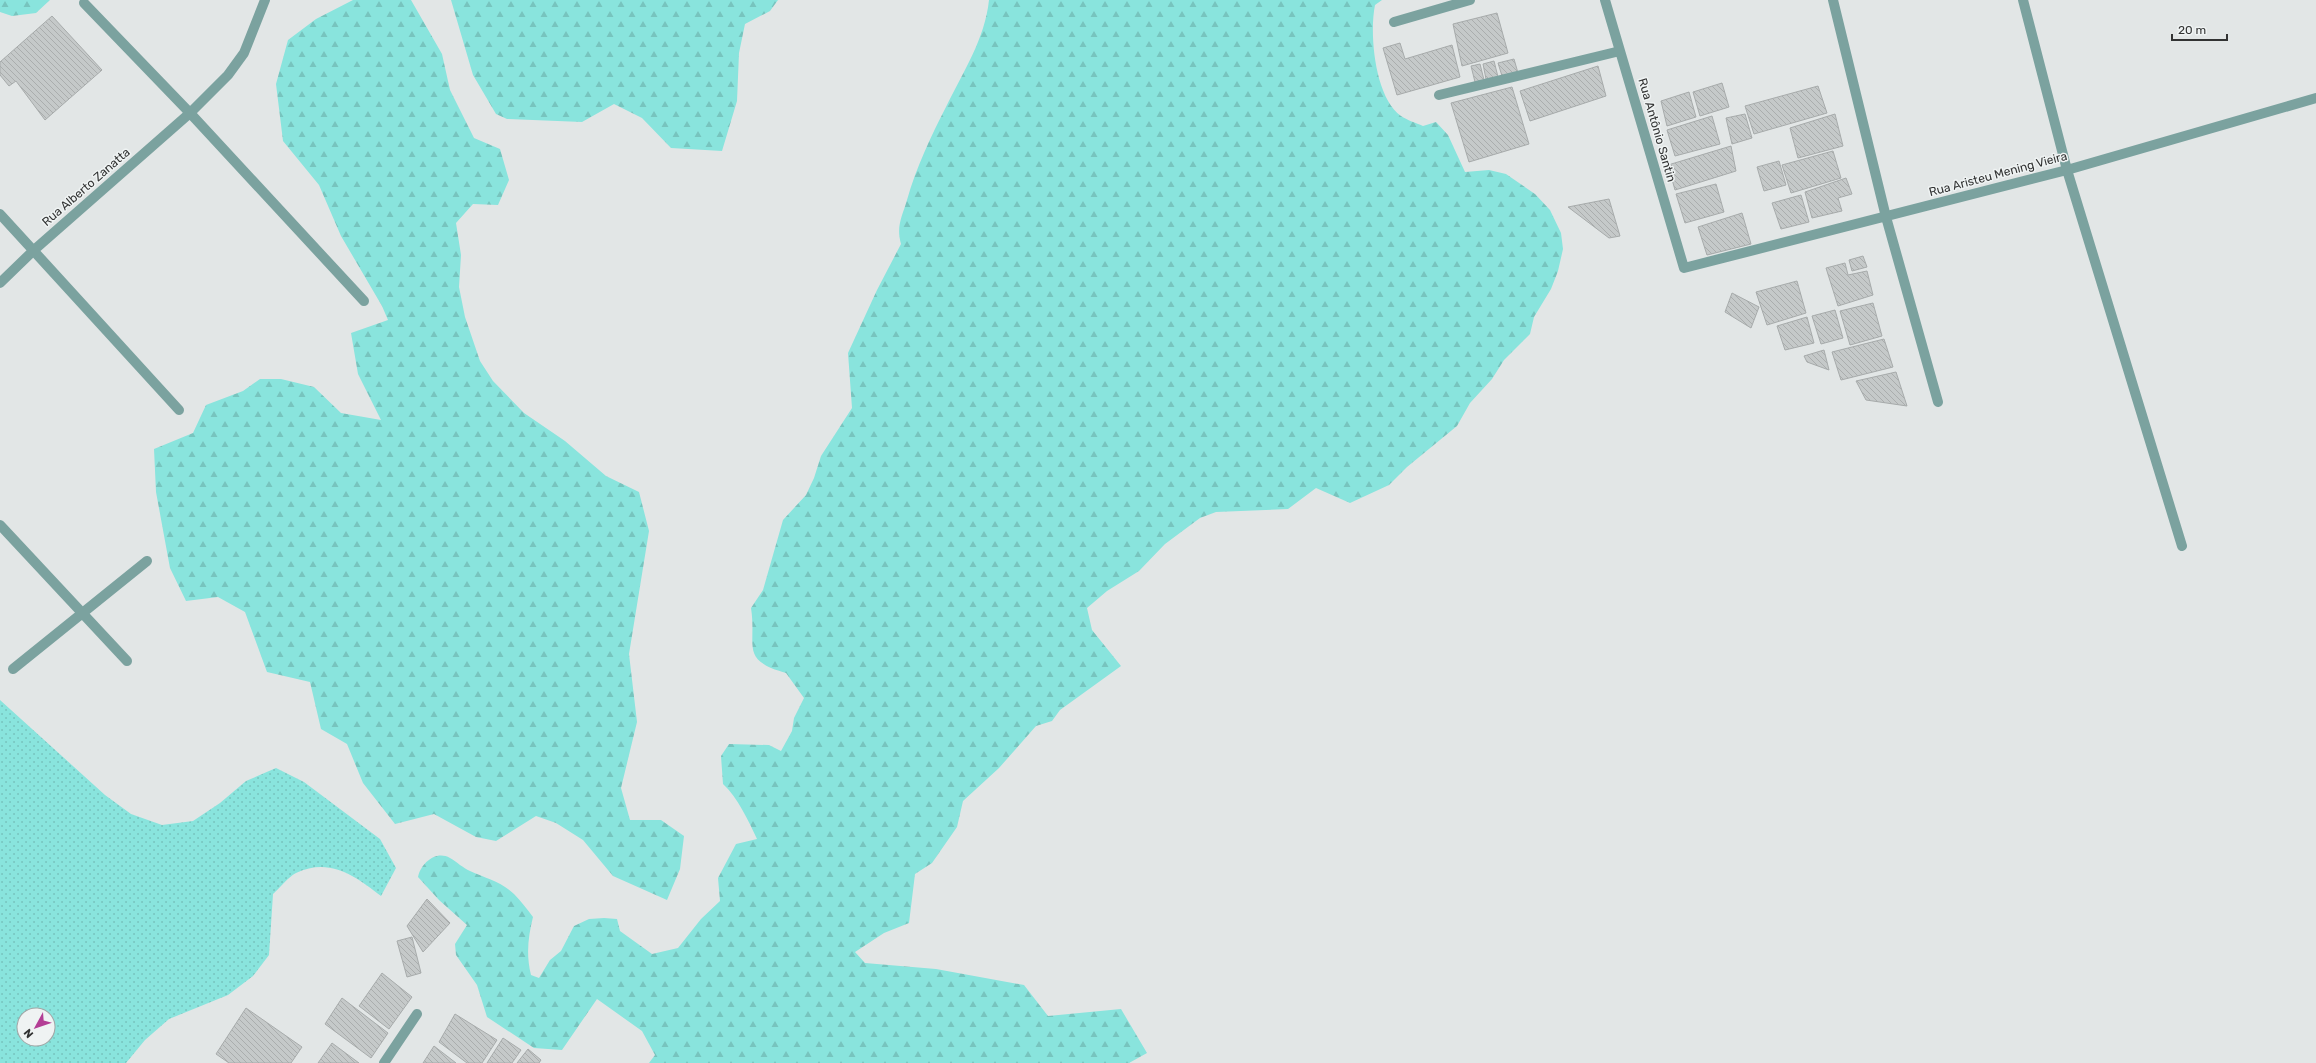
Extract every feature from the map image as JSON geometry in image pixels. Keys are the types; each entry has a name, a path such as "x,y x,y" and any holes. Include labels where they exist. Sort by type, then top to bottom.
{"street":[{"name":"Rua Alberto Zanatta","path":"0,283 34,250 190,113 228,75 244,53 265,0"},
{"path":"1394,22 1454,2 1470,0"},
{"name":"Rua Antônio Santin","path":"1605,0 1684,268"},
{"path":"1833,0 1886,217 1938,402"},
{"path":"2023,0 2067,170 2182,546"},
{"path":"84,2 190,113 364,301"},
{"path":"1439,95 1620,51"},
{"name":"Rua Aristeu Mening Vieira","path":"1684,268 2067,170 2316,98"},
{"path":"0,214 180,410"},
{"path":"0,525 128,661"},
{"path":"13,669 84,614 147,561"},
{"path":"384,1063 417,1014"}],"green space":[{"path":"0,0 50,0 36,13 12,16 0,12"},
{"path":"353,0 411,0 442,54 450,90 474,138 500,149 509,180 498,205 473,204 456,223 461,255 459,287 465,317 480,361 493,381 524,413 565,441 606,476 639,492 649,531 629,654 637,722 621,788 630,820 661,820 684,836 680,869 667,900 613,876 583,840 556,823 536,816 496,841 476,837 434,814 395,824 363,783 347,744 321,729 310,682 267,672 245,612 218,597 186,601 170,568 156,492 154,449 193,433 206,405 243,391 260,379 281,379 314,387 341,413 381,420 358,374 351,333 388,320 382,306 341,236 319,185 283,141 276,84 288,40 316,19"},
{"path":"451,0 778,0 770,11 745,24 739,53 737,101 722,151 671,148 642,118 614,104 582,122 507,119 496,114 473,75"},
{"path":"989,0 1382,0 1375,5 1373,17 1374,48 1380,81 1385,95 1392,107 1401,116 1423,126 1436,122 1448,135 1465,172 1489,170 1506,174 1535,194 1550,210 1561,233 1563,249 1558,271 1551,289 1534,317 1530,334 1504,360 1492,379 1470,403 1457,426 1407,467 1389,485 1350,503 1316,488 1288,509 1216,512 1200,518 1165,544 1139,571 1107,591 1087,608 1092,630 1121,666 1060,710 1052,721 1036,726 999,768 963,801 957,827 932,863 915,874 909,923 884,933 855,952 865,963 936,969 1024,985 1048,1016 1121,1009 1147,1053 1129,1063 649,1063 655,1055 642,1031 597,999 562,1050 534,1048 487,1017 477,985 456,955 455,944 467,925 439,900 418,877 422,867 430,859 445,856 467,870 499,883 514,894 533,917 529,939 528,960 531,975 539,978 550,960 561,951 574,926 589,919 617,919 620,931 652,954 678,948 701,919 720,901 718,878 736,844 757,839 738,803 723,784 721,756 729,744 769,745 781,751 792,731 794,718 804,698 786,673 771,668 762,663 756,657 752,642 751,608 763,590 783,520 806,495 814,478 821,456 852,408 848,353 877,290 901,244 899,232 900,222 915,176 924,152 978,42 987,14"},
{"path":"0,700 105,795 131,814 162,825 193,821 220,803 246,781 276,768 304,782 380,839 396,868 381,896 352,876 331,868 320,867 308,869 293,875 273,894 269,955 253,976 228,995 169,1019 145,1040 126,1063 0,1063"}],"building":[{"path":"1497,13 1508,53 1462,66 1453,24"},
{"path":"52,16 102,70 45,120 16,81 9,86 0,75 0,62"},
{"path":"1400,43 1405,59 1452,45 1460,77 1397,95 1383,48"},
{"path":"1514,59 1518,73 1502,76 1498,63"},
{"path":"1494,61 1498,77 1486,79 1483,64"},
{"path":"1480,64 1484,80 1475,82 1471,66"},
{"path":"1598,66 1606,96 1530,121 1520,91"},
{"path":"1722,83 1729,107 1700,116 1693,92"},
{"path":"1818,86 1827,113 1754,134 1745,106"},
{"path":"1512,87 1529,144 1469,162 1451,103"},
{"path":"1689,92 1696,117 1667,126 1661,101"},
{"path":"1745,114 1752,138 1732,144 1726,118"},
{"path":"1835,114 1843,146 1798,158 1790,128"},
{"path":"1712,116 1720,144 1675,156 1667,130"},
{"path":"1731,146 1736,171 1675,190 1668,165"},
{"path":"1833,151 1841,178 1791,193 1782,165"},
{"path":"1779,161 1786,185 1764,191 1757,167"},
{"path":"1846,178 1852,194 1838,198 1842,211 1812,218 1805,192"},
{"path":"1716,184 1724,212 1685,223 1676,194"},
{"path":"1801,195 1809,222 1781,229 1772,203"},
{"path":"1609,199 1620,236 1609,238 1568,207"},
{"path":"1742,213 1751,244 1707,255 1698,227"},
{"path":"1863,256 1867,267 1852,271 1849,260"},
{"path":"1845,263 1848,275 1867,271 1873,295 1838,306 1826,268"},
{"path":"1797,281 1806,313 1767,325 1756,292"},
{"path":"1732,293 1759,307 1751,328 1725,312"},
{"path":"1873,303 1882,336 1850,345 1840,311"},
{"path":"1835,310 1843,338 1821,344 1812,316"},
{"path":"1807,317 1814,343 1785,350 1777,326"},
{"path":"1884,339 1893,367 1841,380 1832,352"},
{"path":"1824,350 1829,370 1807,362 1804,356"},
{"path":"1896,372 1907,406 1866,400 1856,381"},
{"path":"427,899 450,923 423,952 407,926"},
{"path":"412,937 421,973 407,977 397,941"},
{"path":"382,973 412,997 389,1029 359,1006"},
{"path":"342,998 388,1033 371,1058 325,1024"},
{"path":"246,1008 302,1047 291,1063 229,1063 216,1054"},
{"path":"455,1014 497,1040 482,1063 467,1063 439,1042"},
{"path":"503,1038 521,1050 512,1063 487,1063"},
{"path":"332,1043 359,1063 318,1063"},
{"path":"434,1046 456,1063 423,1063"},
{"path":"528,1049 541,1060 539,1063 517,1063"}]}
